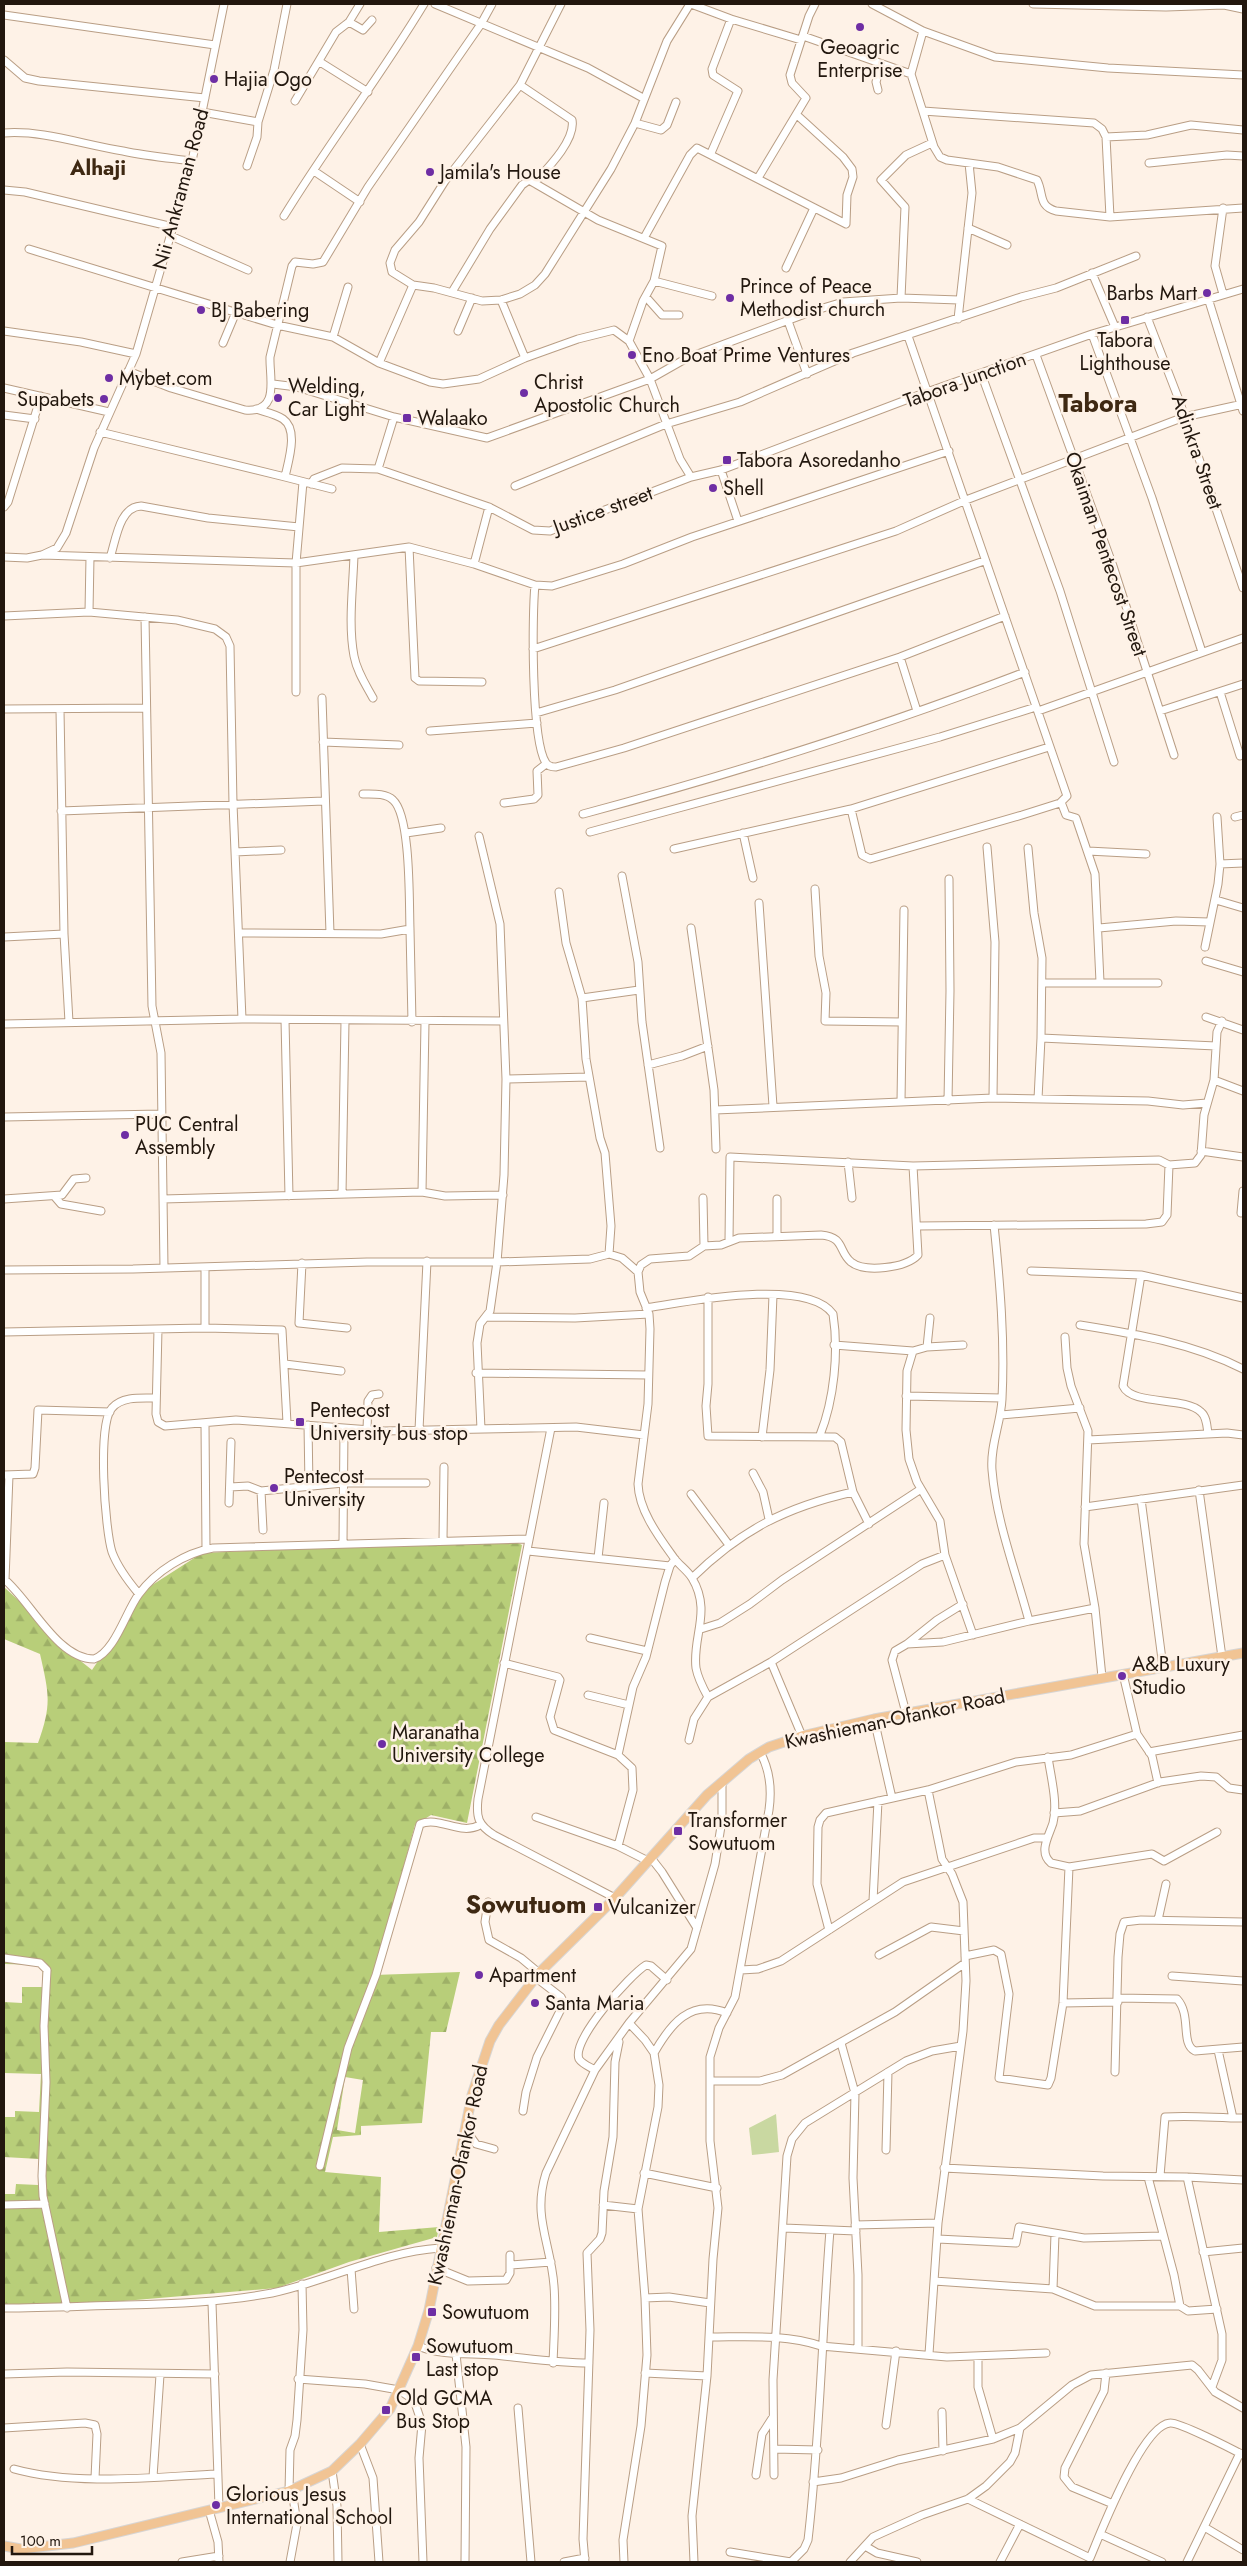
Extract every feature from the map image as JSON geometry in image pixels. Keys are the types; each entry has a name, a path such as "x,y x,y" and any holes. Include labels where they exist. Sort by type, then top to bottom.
{"main road":[{"name":"Kwashieman-Ofankor Road","path":"4,2546 21,2549 73,2543 159,2524 290,2490 332,2471 360,2444 386,2415 418,2346 429,2310 465,2129 481,2063 499,2025 537,1975 615,1898 722,1782 760,1752 802,1736 874,1719 1243,1653"}],"street":[{"name":"Nii Ankraman Road","path":"42,555 57,548 66,533 100,432 136,354 192,161 224,4"},
{"path":"247,166 257,137 258,122 274,70 288,4"},
{"path":"295,101 339,29 349,22 360,4"},
{"path":"284,216 330,145 368,92 424,4"},
{"path":"435,4 588,68 644,98"},
{"path":"256,409 268,400 273,384 269,368 277,325 292,266 295,262 313,264 323,262 360,202 481,24 492,4"},
{"path":"561,4 541,47 520,85 444,181 419,222 395,250 390,263 392,272 413,285 452,292 482,301 501,300 520,294 534,285 545,274 584,213 635,123 667,41 691,4 731,19 802,38 912,74"},
{"path":"758,178 806,98 792,83 790,75 815,4"},
{"path":"872,4 923,31 996,57 1108,68 1243,75"},
{"path":"1033,4 1166,7 1225,5 1243,9"},
{"path":"4,15 215,45"},
{"path":"711,153 738,91 713,76 712,69 731,19"},
{"path":"349,22 363,30 372,20"},
{"path":"923,31 912,74 932,143 940,157 947,160 998,167 1037,180 1047,208 1110,217 1243,208"},
{"path":"4,60 25,78 39,81 205,98"},
{"path":"320,62 368,92"},
{"path":"878,90 876,82 881,64"},
{"path":"520,85 572,120 573,126 571,134 556,156 534,183"},
{"path":"635,123 661,130 667,125 676,102"},
{"path":"202,112 258,122"},
{"path":"923,112 1090,122 1099,126 1106,137 1110,217"},
{"path":"644,238 694,150 698,148 846,224 847,195 853,177 852,170 843,157 797,115"},
{"path":"1106,137 1148,135 1191,125 1243,130"},
{"path":"4,133 15,132 68,140 123,152 192,161"},
{"path":"901,298 905,207 882,180 906,154 932,143"},
{"path":"1149,163 1227,155 1243,156"},
{"path":"958,319 972,193 969,162"},
{"path":"314,171 360,202"},
{"path":"452,292 490,229 522,184 529,180 584,213 662,246 654,281 629,341"},
{"path":"4,190 25,192 173,227"},
{"path":"786,268 814,208"},
{"path":"1222,208 1215,266 1223,294"},
{"path":"968,228 1007,245"},
{"path":"170,236 248,270"},
{"path":"29,249 277,325 333,338 379,363 430,382 443,384 479,378 525,358 614,330 629,341 650,378 680,459 690,477"},
{"path":"515,486 666,424 740,402 853,354 1021,297 1056,288 1136,256"},
{"path":"1092,273 1114,327"},
{"path":"654,281 712,296"},
{"path":"379,363 413,285"},
{"path":"333,338 348,288"},
{"name":"Tabora Junction","path":"690,477 721,470 927,392 1092,334 1243,289"},
{"path":"458,331 472,298"},
{"path":"646,298 662,315 679,315"},
{"path":"273,384 297,387 394,417 487,438 650,378 686,358 843,302 901,298 959,300"},
{"path":"533,649 896,531 966,500 1184,417 1242,407 1208,298"},
{"path":"501,300 525,358"},
{"path":"223,343 236,312"},
{"name":"Adinkra Street","path":"1147,317 1243,588"},
{"path":"788,321 807,374"},
{"path":"4,331 81,342 136,354"},
{"path":"1092,334 1158,515 1202,652"},
{"path":"851,809 862,855 870,859 1062,804 1067,796 908,336"},
{"name":"Okaiman Pentecost Street","path":"1036,355 1072,459 1113,566 1174,755"},
{"path":"128,372 214,401 245,410 256,409 282,418 289,427 291,440 286,477"},
{"path":"981,373 1060,591 1114,762"},
{"path":"4,388 109,412"},
{"path":"4,507 8,502 41,396"},
{"path":"4,415 35,419"},
{"path":"378,469 394,417"},
{"path":"100,432 332,489"},
{"path":"4,557 27,558 42,555 296,563 409,547 474,564 536,585 552,586 586,576 738,521 949,451"},
{"name":"Justice street","path":"307,483 342,468 378,469 489,507 533,530 550,530 690,477"},
{"path":"721,470 738,521"},
{"path":"296,692 296,563 299,527 307,483"},
{"path":"110,558 124,518 128,510 133,506 208,518 299,527"},
{"path":"474,564 489,507"},
{"path":"409,547 415,678 419,681 482,682"},
{"path":"354,555 352,636 354,656 359,671 374,698"},
{"path":"89,612 90,557"},
{"path":"536,712 615,690 984,560"},
{"path":"536,585 533,649 536,712 546,764"},
{"path":"4,616 89,612 145,616 198,624 215,629 226,637 230,646 233,804 242,1019"},
{"path":"145,616 154,1020 161,1054 164,1268"},
{"path":"504,803 534,799 538,795 537,771 546,764 560,767 624,748 900,657 1005,616"},
{"path":"590,832 1037,709 1243,638"},
{"path":"900,657 917,711"},
{"path":"583,814 683,787 917,711 1025,672"},
{"path":"1160,711 1243,684"},
{"path":"1220,692 1240,756"},
{"path":"322,698 324,801 330,933"},
{"path":"4,709 146,708"},
{"path":"60,710 64,934 69,1022"},
{"path":"430,731 537,723"},
{"path":"323,742 399,745"},
{"path":"674,849 851,809 1049,747"},
{"path":"363,794 383,795 393,800 400,811 406,833 412,1022"},
{"path":"61,811 324,801"},
{"path":"1062,804 1065,814 1076,818 1095,874 1100,982"},
{"path":"1235,817 1243,816"},
{"path":"1204,947 1216,900 1220,864 1217,817"},
{"path":"406,833 441,828"},
{"path":"743,833 753,878"},
{"path":"479,836 500,924 506,1079 503,1195 497,1262 493,1298 486,1317 480,1324 477,1343 476,1372 481,1429"},
{"path":"987,847 995,942 993,1098"},
{"path":"1028,848 1034,913 1042,958 1043,983 1038,1099"},
{"path":"235,852 281,850"},
{"path":"1088,851 1146,854"},
{"path":"1220,864 1243,863"},
{"path":"622,876 638,962 639,990 660,1148"},
{"path":"948,1101 950,991 949,879"},
{"path":"815,890 819,956 826,993 825,1021 902,1022"},
{"path":"559,892 566,943 582,998 589,1076 608,1178 611,1226 608,1254"},
{"path":"1216,900 1243,908"},
{"path":"759,903 773,1106"},
{"path":"900,1102 904,910"},
{"path":"1099,928 1176,921 1209,922"},
{"path":"691,928 708,1046 715,1110 716,1150"},
{"path":"239,933 381,934 410,929"},
{"path":"4,937 64,934"},
{"path":"1206,961 1243,972"},
{"path":"1043,983 1158,983"},
{"path":"582,998 639,990"},
{"path":"1206,1017 1222,1021 1243,1030"},
{"path":"4,1024 242,1019 412,1022 504,1021"},
{"path":"285,1020 289,1196"},
{"path":"342,1194 345,1021"},
{"path":"729,1241 730,1157 913,1166 1159,1160 1169,1165 1194,1163 1201,1151 1207,1103 1214,1080 1216,1046 1222,1021"},
{"path":"422,1192 425,1022"},
{"path":"1041,1038 1216,1046"},
{"path":"648,1065 682,1056 708,1046"},
{"path":"506,1079 589,1076"},
{"path":"1214,1080 1243,1090"},
{"path":"715,1110 993,1098 1148,1101 1183,1105 1207,1103"},
{"path":"4,1117 161,1114"},
{"path":"1201,1151 1243,1157"},
{"path":"848,1162 852,1198"},
{"path":"917,1226 1146,1224 1162,1222 1167,1215 1169,1165"},
{"path":"708,1697 696,1669 696,1655 701,1629 701,1609 692,1578 675,1559 646,1514 639,1497 638,1484 648,1375 648,1311 640,1292 638,1272 644,1261 690,1256 704,1246 720,1245 739,1238 777,1236 828,1235 838,1241 847,1257 854,1264 892,1267 910,1262 918,1255 913,1166"},
{"path":"4,1199 55,1197 65,1193 74,1179 86,1178"},
{"path":"1241,1213 1243,1191"},
{"path":"163,1199 422,1192 445,1196 503,1195"},
{"path":"55,1197 61,1204 101,1211"},
{"path":"702,1198 704,1246"},
{"path":"777,1236 778,1199"},
{"path":"994,1225 1003,1316 1001,1415 992,1455 994,1486 1029,1620"},
{"path":"4,1270 205,1268 302,1263 497,1262 590,1258 608,1254 622,1258 638,1272"},
{"path":"419,1430 427,1261"},
{"path":"302,1263 299,1323 347,1328"},
{"path":"205,1268 205,1328"},
{"path":"1031,1271 1141,1275 1243,1298"},
{"path":"1141,1275 1123,1382 1125,1390 1130,1394 1187,1406 1200,1411 1205,1419 1208,1434"},
{"path":"762,1437 770,1370 774,1295"},
{"path":"486,1317 575,1318 648,1311 708,1297 807,1296 828,1308 834,1321 830,1401 820,1435"},
{"path":"708,1297 707,1434 709,1437 831,1435 839,1440 853,1492 869,1524"},
{"path":"927,1346 930,1318"},
{"path":"1080,1325 1131,1333 1199,1349 1243,1369"},
{"path":"4,1332 205,1328 282,1330 286,1364 287,1423"},
{"path":"158,1329 157,1418 160,1424 165,1426 236,1420 367,1430 594,1428 644,1435"},
{"path":"1065,1337 1067,1368 1088,1440 1084,1544 1095,1608 1102,1677"},
{"path":"834,1345 913,1351 927,1346 963,1345"},
{"path":"913,1351 906,1371 908,1459 921,1489 940,1522 945,1555 973,1635"},
{"path":"286,1364 341,1371"},
{"path":"476,1372 648,1375"},
{"path":"367,1430 370,1397 379,1394"},
{"path":"906,1396 1002,1398"},
{"path":"139,1594 118,1566 108,1534 104,1460 110,1412 113,1406 124,1401 156,1398"},
{"path":"1001,1415 1080,1408"},
{"path":"110,1412 38,1410 35,1468 29,1475 6,1476 4,1580 56,1639 77,1655 88,1659 100,1657 104,1653 139,1594 150,1582 194,1552 206,1549 343,1543 529,1539"},
{"path":"205,1423 206,1549"},
{"path":"308,1425 309,1486"},
{"path":"343,1543 344,1428"},
{"path":"480,1825 478,1799 551,1428"},
{"path":"1088,1440 1208,1434 1243,1435"},
{"path":"228,1503 231,1442"},
{"path":"443,1540 444,1467"},
{"path":"753,1473 763,1492 769,1519"},
{"path":"230,1487 248,1486 261,1491 343,1484 426,1483"},
{"path":"1085,1507 1243,1485"},
{"path":"701,1629 720,1622 745,1608 782,1580 921,1489"},
{"path":"1199,1490 1222,1657"},
{"path":"261,1491 263,1530"},
{"path":"692,1578 729,1545 769,1519 812,1502 853,1492"},
{"path":"691,1494 729,1545"},
{"path":"1141,1499 1163,1667"},
{"path":"598,1558 604,1503"},
{"path":"528,1551 670,1566"},
{"path":"689,1740 694,1719 708,1697 771,1662 922,1564 945,1555"},
{"path":"618,1755 634,1682 644,1662 670,1566 675,1559"},
{"path":"906,1713 893,1664 895,1651 937,1620 963,1604"},
{"path":"907,1644 943,1642 1029,1620 1095,1608"},
{"path":"590,1638 646,1651"},
{"path":"771,1662 802,1736"},
{"path":"504,1663 558,1677 560,1680 550,1717 554,1730 618,1755 632,1768 634,1782 618,1846"},
{"path":"1123,1674 1137,1734 1149,1752 1158,1783"},
{"path":"588,1695 629,1705"},
{"path":"874,1719 892,1798"},
{"path":"829,1930 816,1884 820,1820 831,1811 928,1790 1016,1762 1071,1755 1137,1734"},
{"path":"1149,1752 1243,1735"},
{"path":"694,2562 692,2516 707,2376 713,2259 718,2230 717,2188 710,2141 712,2050 735,1997 771,1796 769,1773 760,1752"},
{"path":"1048,1757 1054,1813 1053,1823 1046,1838 1045,1852 1048,1861 1069,1867 1152,1854 1164,1861 1217,1832"},
{"path":"1054,1813 1080,1811 1158,1783 1211,1776 1220,1778 1229,1788 1243,1790"},
{"path":"553,2363 554,2288 551,2262 541,2222 541,2190 546,2173 595,2070 629,2024 687,1956 697,1928 718,1849 723,1814 722,1782"},
{"path":"928,1790 940,1850 946,1868 952,1874 963,1902 966,2003 938,2223 929,2354"},
{"path":"873,1901 878,1801"},
{"path":"536,1817 650,1859 662,1872 697,1928"},
{"path":"320,2166 348,2048 376,1975 420,1824 425,1822 467,1830 480,1825"},
{"path":"480,1825 494,1835 615,1898"},
{"path":"741,1970 758,1969 781,1961 903,1882 1034,1838 1046,1838"},
{"path":"710,2081 771,2079 841,2043 894,2012 965,1959 994,1950 1001,1954 1010,1994 998,2073 1000,2080 1044,2086 1050,2082 1063,2003 1069,1867"},
{"path":"1158,1920 1166,1884"},
{"path":"488,1902 485,1922 489,1940 521,1958 561,1996 564,2003 534,2067 526,2092 523,2111"},
{"path":"1115,2072 1118,1957 1123,1925 1128,1920 1243,1922"},
{"path":"879,1955 931,1927 964,1931"},
{"path":"4,1958 40,1963 48,1974 42,2176 45,2204 68,2308"},
{"path":"595,2070 581,2061 578,2055 583,2039 595,2020 622,1987 646,1965 654,1968 667,1980"},
{"path":"1172,1976 1243,1981"},
{"path":"1063,2003 1177,1999 1185,2009 1187,2043 1191,2050 1199,2052 1243,2047"},
{"path":"654,2053 670,2027 689,2013 709,2009 728,2013"},
{"path":"624,2562 623,2540 641,2426 645,2373 646,2298 638,2208 658,2107 659,2075 654,2053 646,2040 629,2024"},
{"path":"564,2562 585,2560 583,2539 590,2330 586,2253 600,2239 602,2233 603,2205 613,2137 615,2062 620,2037"},
{"path":"841,2043 855,2093 855,2228 858,2349"},
{"path":"774,2475 773,2380 787,2156 792,2139 805,2123 917,2056 961,2046"},
{"path":"1218,2050 1233,2118"},
{"path":"886,2150 888,2072"},
{"path":"1160,2176 1166,2117 1189,2115 1197,2118 1243,2118"},
{"path":"465,2129 476,2144 494,2149"},
{"path":"944,2168 1148,2177 1187,2176 1243,2180"},
{"path":"644,2173 717,2188"},
{"path":"1187,2176 1217,2309 1223,2351 1222,2360 1212,2387"},
{"path":"1148,2177 1162,2236 1174,2275 1180,2306"},
{"path":"4,2205 45,2204"},
{"path":"603,2205 638,2208"},
{"path":"784,2228 830,2230 938,2223"},
{"path":"938,2239 1016,2243 1019,2227 1084,2238 1162,2236"},
{"path":"730,2552 795,2561 808,2540 818,2450 821,2346 830,2230"},
{"path":"1053,2289 1055,2234"},
{"path":"4,2308 68,2308 212,2303 273,2292 422,2250 440,2248"},
{"path":"1203,2252 1243,2248"},
{"path":"436,2268 468,2281 506,2280 510,2273 510,2255"},
{"path":"511,2265 551,2262"},
{"path":"351,2269 354,2309"},
{"path":"934,2281 1053,2289 1095,2306 1180,2306 1188,2311 1217,2309"},
{"path":"290,2562 296,2524 290,2490 288,2462 297,2420 298,2379 303,2330 302,2284"},
{"path":"646,2298 669,2297 710,2303"},
{"path":"212,2303 219,2507"},
{"path":"710,2337 777,2338 808,2341 821,2346 896,2351 947,2357 978,2358 1046,2353"},
{"path":"418,2346 431,2351 456,2354 492,2355 553,2363 589,2362"},
{"path":"886,2425 896,2351"},
{"path":"456,2354 466,2447 465,2562"},
{"path":"978,2358 978,2387 993,2439"},
{"path":"813,2482 841,2478 898,2460 993,2439 1020,2428 1082,2379 1106,2373 1192,2366 1220,2396 1243,2408"},
{"path":"4,2374 67,2372 160,2375 215,2374"},
{"path":"645,2373 707,2376"},
{"path":"1106,2373 1104,2391 1065,2468 1064,2476 1072,2487 1113,2504"},
{"path":"153,2477 160,2375"},
{"path":"298,2379 365,2384 399,2390 414,2400 420,2415 419,2458 423,2562"},
{"path":"518,2408 532,2562"},
{"path":"942,2412 943,2451"},
{"path":"756,2475 762,2434 773,2417"},
{"path":"4,2428 85,2423 95,2426 97,2434 95,2478"},
{"path":"968,2499 1089,2560 1113,2504 1145,2442 1152,2433 1164,2424 1174,2423 1241,2454 1188,2562"},
{"path":"850,2562 873,2537 895,2526 968,2499 1010,2462 1015,2453 1020,2428"},
{"path":"360,2444 373,2478 380,2562"},
{"path":"774,2449 818,2450"},
{"path":"14,2469 53,2477 153,2477 217,2474"},
{"path":"332,2471 337,2506 338,2562"},
{"path":"182,2562 219,2559 216,2534 209,2510"},
{"path":"1000,2562 1020,2524"},
{"path":"1206,2528 1243,2550"},
{"path":"1100,2534 1162,2562"},
{"path":"865,2546 878,2553 917,2562"}],"green space":[{"path":"510,1539 522,1545 467,1823 431,1815 415,1825 374,1975 460,1972 446,2032 431,2032 422,2123 361,2126 361,2135 333,2137 325,2172 381,2177 379,2232 439,2227 437,2237 349,2262 277,2288 112,2302 4,2305 4,2194 15,2194 16,2184 38,2185 39,2159 4,2157 4,2117 15,2117 15,2111 39,2112 41,2074 4,2073 4,2002 22,2003 22,1987 42,1987 43,1965 4,1964 4,1742 38,1743 48,1699 40,1654 4,1639 4,1587 30,1611 52,1638 92,1670 146,1589 202,1553","holes":["345,2077 363,2080 355,2133 337,2130"]},
{"path":"776,2114 779,2152 752,2155 749,2128"}],"place":[{"name":"Geoagric Enterprise","path":"860,27"},
{"name":"Hajia Ogo","path":"214,79"},
{"name":"Jamila's House","path":"430,172"},
{"name":"Barbs Mart","path":"1207,293"},
{"name":"Prince of Peace Methodist church","path":"730,298"},
{"name":"BJ Babering","path":"201,310"},
{"name":"Tabora Lighthouse","path":"1125,320"},
{"name":"Eno Boat Prime Ventures","path":"632,355"},
{"name":"Mybet.com","path":"109,378"},
{"name":"Christ Apostolic Church","path":"524,393"},
{"name":"Welding, Car Light","path":"278,398"},
{"name":"Supabets","path":"104,399"},
{"name":"Walaako","path":"407,418"},
{"name":"Tabora Asoredanho","path":"727,460"},
{"name":"Shell","path":"713,488"},
{"name":"PUC Central Assembly","path":"125,1135"},
{"name":"Pentecost University bus stop","path":"300,1422"},
{"name":"Pentecost University","path":"274,1488"},
{"name":"A&B Luxury Studio","path":"1122,1676"},
{"name":"Maranatha University College","path":"382,1744"},
{"name":"Transformer Sowutuom","path":"678,1831"},
{"name":"Vulcanizer","path":"598,1907"},
{"name":"Apartment","path":"479,1975"},
{"name":"Santa Maria","path":"535,2003"},
{"name":"Sowutuom","path":"432,2312"},
{"name":"Sowutuom Last stop","path":"416,2357"},
{"name":"Old GCMA Bus Stop","path":"386,2410"},
{"name":"Glorious Jesus International School","path":"216,2505"}],"district":[{"name":"Alhaji","path":"98,168"},
{"name":"Tabora","path":"1098,403"},
{"name":"Sowutuom","path":"526,1904"}]}
